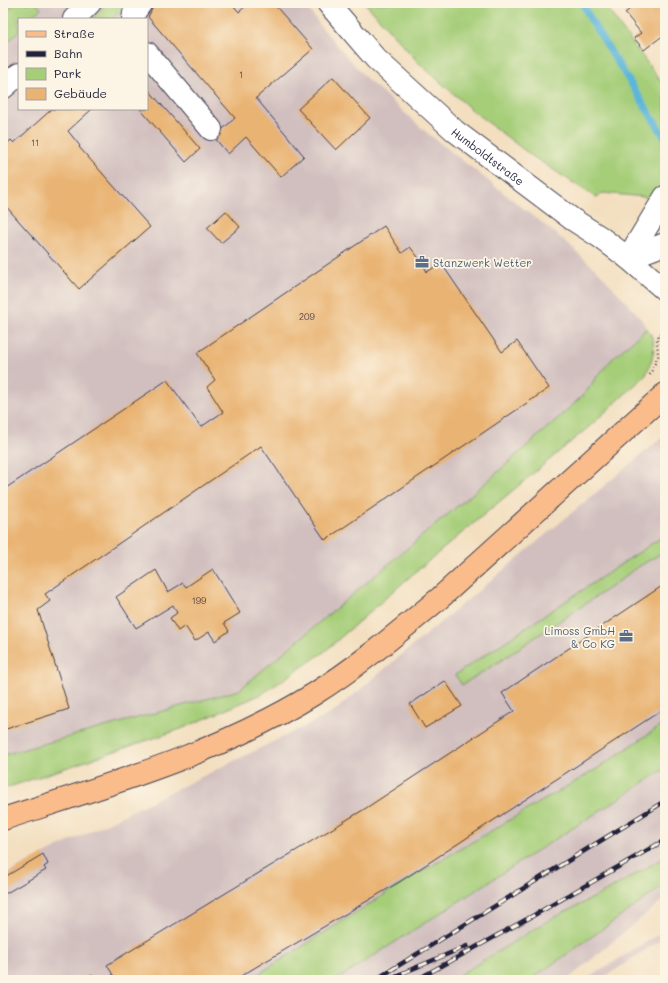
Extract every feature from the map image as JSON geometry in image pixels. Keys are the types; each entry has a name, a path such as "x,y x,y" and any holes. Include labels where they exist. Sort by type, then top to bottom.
{"main road":[{"path":"3,819 133,777 208,747 266,721 314,694 357,664 407,625 665,394"}],"street":[{"path":"75,18 90,3"},
{"path":"133,18 134,13 141,3"},
{"name":"Humboldtstraße","path":"328,3 376,59 455,131 572,219 600,237 628,258 665,290"},
{"path":"148,54 211,129"},
{"path":"3,88 18,75"},
{"path":"628,258 665,197"},
{"path":"628,258 665,244"}],"path":[{"path":"3,140 6,144"},
{"path":"649,376 658,356 657,338 665,328"}],"shaded area":[{"path":"3,3 304,3 322,28 366,78 426,132 556,234 599,272 638,315 647,328 613,358 586,392 576,402 491,478 239,690 3,755"},
{"path":"665,435 665,723 595,770 409,879 249,980 3,980 3,876 46,853 332,713"},
{"path":"665,769 665,857 607,891 550,919 451,980 336,980"},
{"path":"665,883 665,898 567,980 530,980 644,900"},
{"path":"665,930 665,937 600,980 585,980"}],"green space":[{"path":"16,3 35,3 41,8 31,18 18,18 18,32 3,47 3,14"},
{"path":"107,3 128,3 113,18 93,18"},
{"path":"365,3 603,3 665,87 665,181 655,198 603,193 597,198 532,156 473,111 419,63"},
{"path":"647,328 653,338 654,349 646,375 591,425 413,574 324,652 262,694 181,729 3,789 3,755 239,690 491,478 576,402 586,392 613,358"},
{"path":"665,535 665,551 633,570 618,582 462,685 455,675"},
{"path":"665,723 665,769 336,980 249,980 409,879 595,770"},
{"path":"665,857 665,883 644,900 530,980 451,980 551,919 607,891"}],"building":[{"path":"155,3 231,3 239,12 249,3 273,3 313,49 256,98 304,156 281,177 246,137 228,154 214,137 235,118 148,17"},
{"path":"637,3 665,3 665,34 644,50 634,38 641,33 625,13"},
{"path":"333,77 370,118 336,150 298,109"},
{"path":"148,89 200,149 186,162 141,110 148,110"},
{"path":"51,110 91,110 68,131 80,146 79,147 150,227 79,289 3,203 3,153 5,151 3,147 11,140 14,143"},
{"path":"226,211 240,227 221,243 207,228"},
{"path":"384,226 402,253 410,247 422,262 427,272 441,263 502,352 517,341 549,388 325,540 261,446 45,594 50,601 38,610 69,709 3,730 3,490 167,380 201,427 223,412 207,387 215,380 197,353"},
{"path":"213,569 240,613 224,623 229,631 215,641 209,632 195,641 185,626 178,631 170,618 177,613 173,605 136,628 116,597 156,570 168,592 183,583 186,587"},
{"path":"665,584 665,708 401,881 234,980 116,980 107,965 363,810 514,711 502,693"},
{"path":"445,681 462,706 425,728 410,704"},
{"path":"43,854 48,864 44,867 46,870 3,895 3,878"},
{"path":"92,975 94,980 84,980"}],"waterway":[{"path":"582,3 592,22 665,138"}],"railway":[{"path":"375,980 665,801"},
{"path":"416,980 529,918 665,840"},
{"path":"386,980 467,946"}],"place":[{"name":"Stanzwerk Wetter","path":"422,262"},
{"name":"Limoss GmbH & Co KG","path":"626,636"}]}
